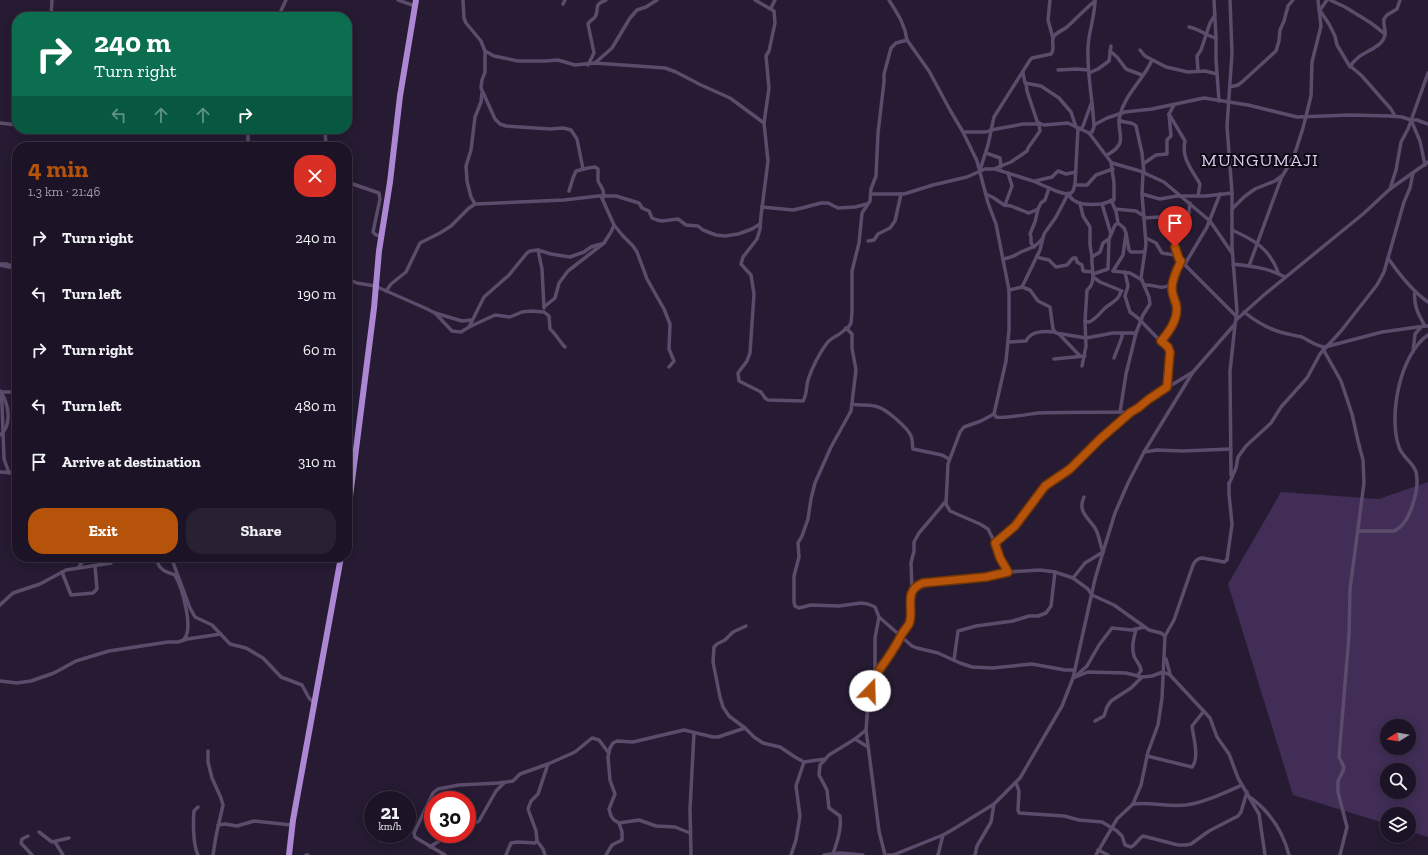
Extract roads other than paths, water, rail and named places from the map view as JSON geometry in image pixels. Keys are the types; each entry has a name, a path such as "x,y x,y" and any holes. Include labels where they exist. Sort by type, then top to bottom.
{"highway":[{"path":"352,481 373,316 381,236 390,182 400,96 416,3"},
{"path":"289,855 292,825 341,562"}],"street":[{"path":"51,12 52,0"},
{"path":"280,12 286,0"},
{"path":"398,0 416,3"},
{"path":"463,0 465,20 469,28 481,41 485,51 485,72 480,86 495,119 502,125 519,128 563,128 571,130 577,139 583,169"},
{"path":"588,65 594,53 588,24 589,21 595,18 596,9 599,3 606,0"},
{"path":"595,63 612,48 630,18 638,10 657,0"},
{"path":"755,0 774,10 776,19 770,46 766,56 768,88 764,123 768,161 759,236 743,257 741,264 751,275 754,298 750,353 747,362 738,373 739,381 760,392 764,398 768,400 803,401 808,379 822,351 831,339 848,328 851,323 852,271 859,243 862,213 870,201 871,189 876,176 878,133 885,68 892,48 896,44 907,40"},
{"path":"771,8 775,0"},
{"path":"889,0 898,12 906,32 907,40 928,71 963,132 977,161 996,224 1009,290 1006,361 994,414"},
{"path":"980,171 986,153 994,117 1032,58 1050,55 1054,51 1053,38 1048,20 1050,0"},
{"path":"1214,0 1219,101"},
{"path":"1096,855 1117,819 1133,804 1143,779 1147,756 1158,725 1162,698 1165,636 1174,620 1193,565 1198,558 1224,562 1227,560 1232,524 1229,494 1229,484 1232,470 1230,371 1236,318 1232,254 1232,193 1228,138 1228,102 1232,53 1230,0"},
{"path":"1230,87 1242,82 1276,51 1280,29 1288,6 1293,0"},
{"path":"1249,266 1283,175 1294,156 1305,117 1310,96 1312,62 1321,29 1318,0"},
{"path":"1319,10 1329,0 1345,7 1371,23 1385,34"},
{"path":"1350,66 1360,55 1373,49 1380,43 1385,34 1384,19 1397,9 1400,0"},
{"path":"1053,38 1054,35 1066,27 1095,1"},
{"path":"1089,132 1092,132 1094,125 1091,103 1088,44 1094,16 1095,1"},
{"path":"1319,10 1333,32 1337,46 1350,66 1361,75 1391,109 1395,116"},
{"path":"1198,71 1197,56 1215,15"},
{"path":"1189,27 1199,29 1206,35 1216,38"},
{"path":"1058,70 1077,69 1089,72 1098,69 1109,61 1112,46"},
{"path":"1140,50 1145,56 1158,64 1169,68 1188,72 1205,71 1217,74"},
{"path":"485,51 490,55 507,60 558,60 571,65 588,65 595,63 671,70 730,98 764,123"},
{"path":"1110,51 1119,59 1126,69 1142,75"},
{"path":"1108,155 1113,152 1122,137 1119,128 1120,114 1128,98 1152,60"},
{"path":"871,194 901,194 980,171 995,169 1027,151 1040,131 1039,123 1027,91 1023,72"},
{"path":"1390,189 1396,170 1401,142 1407,131 1428,73"},
{"path":"1003,259 1013,258 1021,252 1034,247 1041,240 1069,194 1073,192 1075,185 1078,128 1071,112 1059,98 1041,86 1026,83"},
{"path":"475,204 467,180 466,166 472,144 475,117 481,102 482,92"},
{"path":"1094,125 1107,118 1120,114 1174,105 1204,98 1248,105 1297,117 1362,114 1395,116 1417,120 1428,124"},
{"path":"1078,128 1083,126 1091,103"},
{"path":"1143,164 1156,154 1167,154 1167,140 1171,136 1169,114 1174,105"},
{"path":"1169,114 1185,141 1183,148 1187,161 1192,173 1200,184 1198,196"},
{"path":"1119,120 1134,124 1136,126 1143,164 1144,173 1142,194 1146,238 1142,280 1149,297 1150,304 1136,334 1126,374 1120,412"},
{"path":"1236,318 1363,214 1390,189 1426,163 1420,140 1411,120"},
{"path":"963,132 986,132 1023,124 1039,123 1044,125 1065,123 1089,132 1108,155 1112,163 1114,200 1102,204 1075,202 1069,194 995,169"},
{"path":"0,124 12,125"},
{"path":"986,153 1000,158 1001,167"},
{"path":"1112,163 1144,173 1164,182 1190,203 1210,222 1232,254"},
{"path":"569,191 575,172 592,167 596,167 598,169 598,181 603,190 603,196 614,225 634,246 647,279 661,303 669,321 669,349 674,361 669,367"},
{"path":"1075,185 1087,185 1092,178 1113,169"},
{"path":"1034,182 1052,177 1058,171 1066,174 1076,172"},
{"path":"1005,205 1012,185 1008,173"},
{"path":"1229,484 1240,454 1246,446 1271,423 1281,407 1301,385 1324,348 1341,331 1377,285 1384,272 1404,202 1410,188 1413,173"},
{"path":"1232,209 1249,193 1259,187 1275,181 1283,175"},
{"path":"352,184 378,193 380,199 373,232 376,236 381,236"},
{"path":"1034,247 1031,243 1032,237 1030,234 1038,209 1041,203 1045,200 1049,188"},
{"path":"1142,194 1157,199 1232,193"},
{"path":"868,241 874,240 878,234 892,226 897,217 901,194"},
{"path":"986,194 1005,205 1028,213 1038,209"},
{"path":"1161,341 1169,331 1176,314 1176,304 1172,292 1172,284 1182,261 1199,241 1210,222 1220,194"},
{"path":"386,291 391,284 406,272 420,243 451,226 475,204 618,196 636,202 642,208 649,211 652,218 657,220 662,221 678,219 686,225 698,226 705,231 720,235 728,236 738,234 752,229 760,224"},
{"path":"1112,200 1118,223 1124,228 1126,233 1130,251 1145,252"},
{"path":"762,207 793,210 820,203 838,208 855,207 867,204"},
{"path":"1080,203 1082,216 1090,227 1093,274 1091,287 1087,290 1085,356 1082,366"},
{"path":"1175,240 1186,232 1190,203"},
{"path":"1102,204 1111,234"},
{"path":"1115,209 1136,211 1144,217 1159,217 1162,220 1166,230 1175,240 1175,247 1182,261"},
{"path":"1107,270 1109,239 1115,225 1118,223"},
{"path":"541,312 544,307 555,298 559,283 570,269 602,244 611,232 614,225"},
{"path":"1232,230 1252,239 1258,244 1272,258 1278,272"},
{"path":"1113,271 1123,255 1126,233"},
{"path":"1022,287 1037,256 1044,234"},
{"path":"1146,238 1156,243 1162,253 1174,254 1182,261 1206,284 1236,318"},
{"path":"1092,257 1098,253 1103,242 1109,239"},
{"path":"468,327 484,297 509,275 530,251 538,250 550,254 570,257 584,252 591,247 602,244"},
{"path":"538,250 542,269 544,307"},
{"path":"1037,256 1049,260 1056,267 1067,265 1073,258 1076,258 1077,262 1082,265 1083,271 1093,274 1100,282 1123,291"},
{"path":"1388,258 1403,278 1428,302"},
{"path":"0,264 12,267"},
{"path":"1233,264 1278,272 1285,277"},
{"path":"1093,274 1107,270 1125,272 1142,280"},
{"path":"1085,321 1089,322 1095,319 1105,308 1114,302 1128,286 1125,272"},
{"path":"352,282 375,286 435,313 462,321 472,320"},
{"path":"1144,285 1150,284 1160,288 1172,284"},
{"path":"1009,290 1022,287 1030,290 1038,301 1050,307 1054,332"},
{"path":"1415,290 1415,304 1425,326"},
{"path":"1123,291 1130,312 1168,347 1170,352 1167,387"},
{"path":"435,313 443,323 454,332 461,332 468,327 483,322 495,315 510,316 525,311 541,312 548,314 550,329 556,334 565,347"},
{"path":"1244,312 1259,323 1271,329 1303,338 1324,348 1382,332 1425,326"},
{"path":"879,617 875,638 875,675 870,691 866,730 879,831 887,855 893,855 943,835 994,804 1016,783 1062,706 1073,678 1103,552 1121,499 1144,452 1193,372 1235,324"},
{"path":"1413,353 1415,334 1425,326"},
{"path":"846,328 852,334 852,348 856,370 852,404 849,416 844,422 831,447 813,489 808,519 798,543 799,557 794,576 795,606 799,608 811,605 834,606 865,603 875,607 879,617 915,648 938,653 972,667 992,668 1032,664 1064,670 1075,670"},
{"path":"1008,342 1026,341 1030,335 1042,331 1086,338 1106,334 1136,334"},
{"path":"1114,358 1122,337 1122,333"},
{"path":"1059,334 1080,356"},
{"path":"1358,531 1394,531 1399,529 1403,526 1412,508 1416,488 1416,472 1399,447 1395,430 1397,396 1406,366 1420,342 1428,335"},
{"path":"1324,348 1341,381 1349,403 1363,460 1364,483 1350,589 1349,635 1339,758 1344,767 1337,786 1340,802 1348,827 1340,855"},
{"path":"1054,358 1085,356"},
{"path":"995,543 1015,526 1045,486 1070,469 1100,439 1131,412 1167,387 1193,372"},
{"path":"0,391 12,392"},
{"path":"0,391 1,434 4,459 9,473 0,472"},
{"path":"0,391 7,408 7,423 1,434"},
{"path":"852,404 859,406 879,407 889,413 907,430 911,436 914,449 942,455 949,460"},
{"path":"994,414 997,418 1067,412 1131,412"},
{"path":"994,414 962,429 956,440 949,460 946,506 950,511 988,529 1000,558 1008,572"},
{"path":"1144,452 1157,450 1183,452 1211,449 1231,449"},
{"path":"1084,498 1082,502 1084,514 1096,528 1103,552"},
{"path":"875,675 895,648 900,636 909,622 910,598 912,590 911,563 914,551 914,542 919,533 946,501"},
{"path":"1073,578 1085,563 1103,552"},
{"path":"78,568 81,562"},
{"path":"83,562 84,567"},
{"path":"0,605 14,593 40,584 62,572 110,562"},
{"path":"158,562 160,568 165,572 175,575 178,581 188,616 188,632 186,638 183,640"},
{"path":"173,562 195,617 212,625 230,644 246,648 263,658 281,677 302,685 309,698 314,703"},
{"path":"62,572 71,595 93,593 97,589 95,566"},
{"path":"912,590 919,584 923,583 986,577 1008,572 1040,570 1055,572 1073,578 1088,589 1092,595 1114,605 1151,631 1163,634 1165,636"},
{"path":"954,660 958,631 976,626 1013,622 1031,615 1041,615 1048,612 1051,606 1055,572"},
{"path":"746,626 733,632 723,642 716,645 714,650 713,662 723,707 729,716 763,743 780,747 804,762 825,759"},
{"path":"1073,678 1086,666 1099,644 1112,628 1129,630 1144,627"},
{"path":"1095,721 1104,716 1111,701 1131,688 1140,676 1141,667 1134,656 1132,647 1136,629"},
{"path":"0,681 31,681 76,661 109,651 168,642 178,642 221,634"},
{"path":"1164,654 1170,675"},
{"path":"1073,678 1088,672 1126,673 1140,676 1152,676 1163,672 1170,675 1210,718 1217,737 1229,754 1242,785 1259,814 1266,854"},
{"path":"1147,756 1192,767 1195,764 1195,746 1192,726 1204,711"},
{"path":"690,833 675,827 656,826 639,820 619,822 614,820 609,809 615,794 610,780 608,752 611,745 617,742 634,742 684,730 716,737 745,728"},
{"path":"833,854 841,820 840,816 829,808 827,790 819,775 819,768 825,759 866,730"},
{"path":"691,855 691,767 694,733"},
{"path":"445,855 415,837 414,833 433,793 438,789 463,784 504,783 515,780 520,774 576,752 592,738 599,740 608,752"},
{"path":"855,739 868,747"},
{"path":"208,751 208,762 212,778 223,805 213,855"},
{"path":"791,855 796,840 800,816 796,786 804,762"},
{"path":"545,855 543,849 537,841 536,830 528,809 531,801 538,794 548,764"},
{"path":"476,822 479,821 496,791 504,783"},
{"path":"1016,783 1020,791 1019,813 1064,816 1078,820 1097,821 1112,827 1120,834 1126,845 1129,847 1134,846 1143,836 1178,845 1188,845 1194,843 1200,837 1238,816 1241,812 1247,792"},
{"path":"1133,804 1186,805 1242,785"},
{"path":"1250,797 1275,823 1286,843 1290,855"},
{"path":"975,855 978,846 991,822 994,804"},
{"path":"198,807 194,811 194,824 196,849 198,855"},
{"path":"218,825 225,824 237,826 254,821 292,825"},
{"path":"606,855 612,845 622,840 622,832 619,822"},
{"path":"39,832 51,842 69,838"},
{"path":"938,855 943,835"},
{"path":"28,836 22,839 21,843 32,855"},
{"path":"506,855 511,843 535,843 537,841"},
{"path":"55,842 63,855"},
{"path":"430,847 436,843"},
{"path":"1098,850 1108,855"},
{"path":"824,855 863,855"}],"district":[{"name":"MUNGUMAJI","path":"1260,160"}]}
